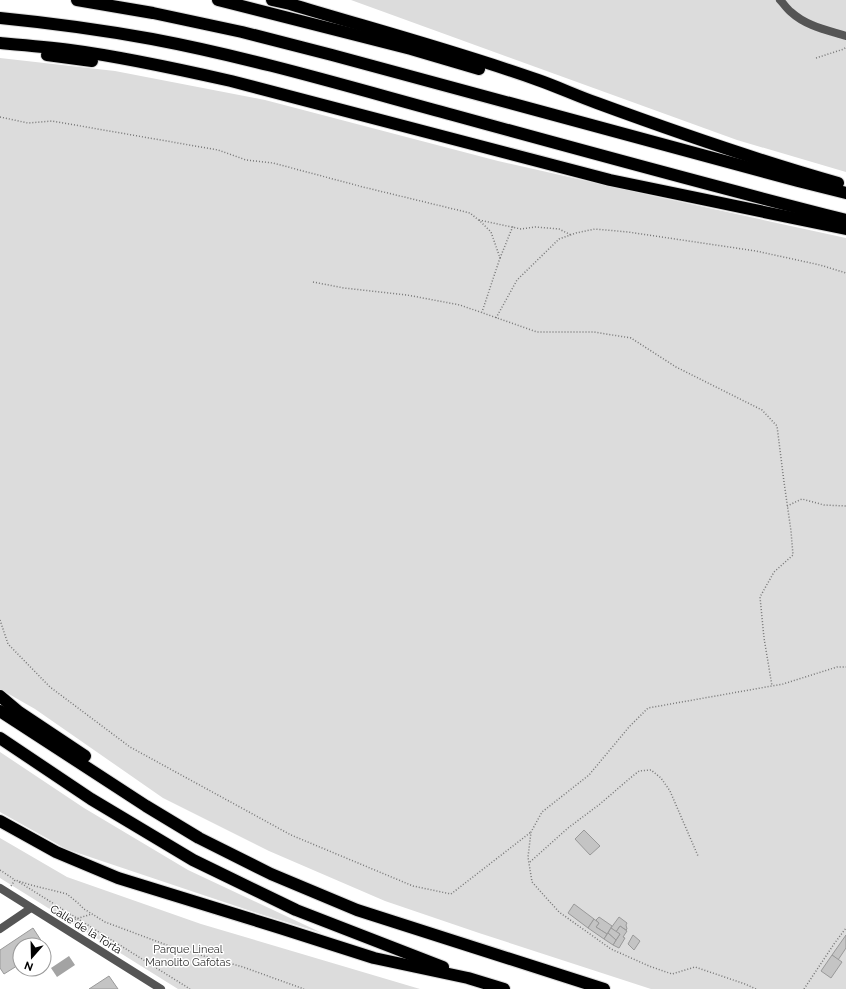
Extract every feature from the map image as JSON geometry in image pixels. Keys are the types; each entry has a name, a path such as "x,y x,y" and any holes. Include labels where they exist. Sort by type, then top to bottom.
{"highway":[{"path":"77,0 153,12 242,32 846,193"},
{"path":"218,0 411,50 596,103"},
{"path":"272,0 450,51 539,80 596,103 710,143 846,185"},
{"path":"0,18 46,23 151,39 226,55 308,75 846,220"},
{"path":"0,43 70,50 130,60 231,81 610,180 846,229"},
{"path":"0,50 106,63 179,75 313,103"},
{"path":"0,696 19,712 123,783 146,806"},
{"path":"0,711 146,806 199,838 271,874 357,910 604,989"},
{"path":"0,738 91,799 193,860 296,910 468,978"},
{"path":"0,821 56,852 118,878 374,958 468,978 504,989"}],"street":[{"path":"780,0 789,11 806,23 846,36"},
{"name":"Calle de la Torta","path":"3,890 161,989"},
{"path":"0,929 31,908"}],"path":[{"path":"816,58 846,47"},
{"path":"0,117 28,123 52,121 218,150 246,160 273,163 470,213 491,232 500,258"},
{"path":"478,220 513,226 521,229 535,227 558,229 571,235"},
{"path":"482,313 500,258 513,226"},
{"path":"496,318 517,280 559,239 595,229 628,232 756,251 820,265 846,274"},
{"path":"313,282 344,288 407,295 460,305 537,332 594,332 631,338 676,367 762,410 778,426 787,506 792,531 793,555 774,572 760,597 764,638 772,686"},
{"path":"787,506 802,499 824,505 846,506"},
{"path":"0,620 8,644 50,687 130,747 291,835 413,886 451,894 531,832"},
{"path":"756,989 695,967 672,974 649,966 611,949 559,912 532,882 528,857 531,832 542,812 589,775 629,727 648,708 783,684 837,667 846,667"},
{"path":"529,863 568,828 600,804 628,779 639,771 651,770 661,778 670,791 698,856"},
{"path":"0,870 190,989"},
{"path":"3,890 15,880 66,894 84,909 106,922 172,947 243,967 304,989"},
{"path":"61,926 64,922 92,914"},
{"path":"804,989 846,928"}],"green space":[{"path":"351,0 846,0 846,172 737,140"},
{"path":"0,58 115,71 265,100 498,161 846,238 846,989 651,989 385,901 269,851 163,798 35,709 0,689"},
{"path":"0,752 84,808 188,870 322,933 260,914 66,849 0,812"},
{"name":"Parque Lineal Manolito Gafotas","path":"0,838 67,877 201,924 420,989 178,989 0,878"}],"shaded area":[{"path":"69,956 75,965 57,977 52,967"}],"building":[{"path":"584,830 600,846 590,855 575,839"},
{"path":"574,904 594,919 588,928 568,913"},
{"path":"599,917 612,926 607,934 596,927 599,923 596,920"},
{"path":"619,917 627,923 627,929 626,930 620,926 616,932 611,928"},
{"path":"594,919 599,923 596,927 607,934 604,939 588,928"},
{"path":"620,926 627,931 619,948 613,945 620,934 616,932"},
{"path":"33,928 39,937 20,937"},
{"path":"611,928 620,934 616,940 608,933"},
{"path":"608,933 616,940 613,945 604,939"},
{"path":"633,935 640,941 634,950 628,944"},
{"path":"846,935 846,948 838,960 832,955"},
{"path":"12,942 12,969 4,974 0,968 0,950"},
{"path":"832,955 842,962 831,978 821,971"},
{"path":"109,976 118,989 89,989"}]}
